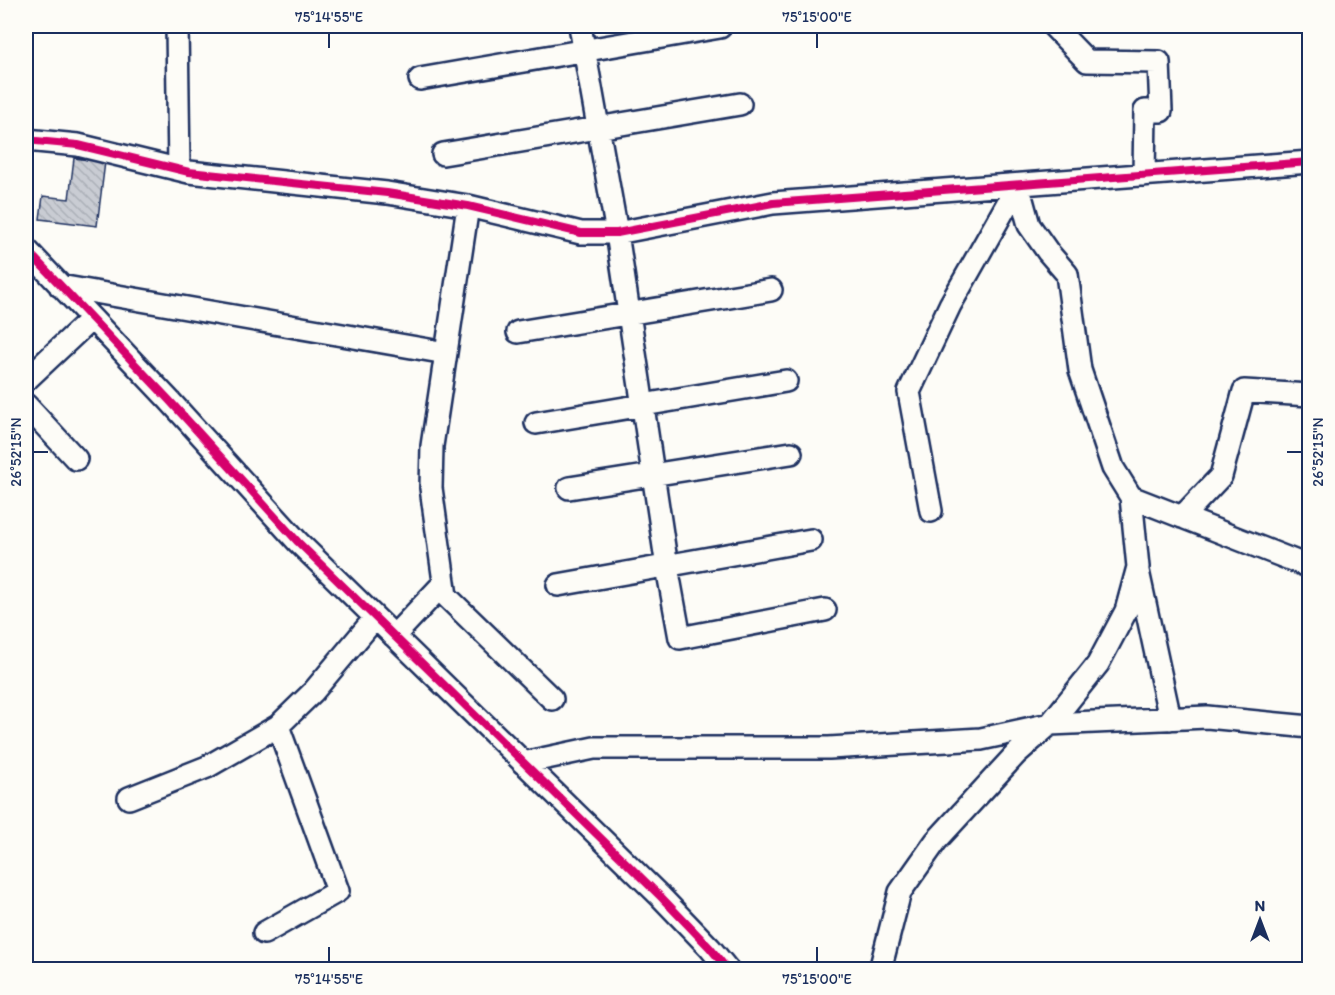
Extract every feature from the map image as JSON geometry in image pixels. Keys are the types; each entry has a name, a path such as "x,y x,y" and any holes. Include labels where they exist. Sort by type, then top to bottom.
{"street":[{"path":"177,26 179,169"},
{"path":"579,26 617,233 667,567 680,638 825,610"},
{"path":"1053,26 1087,61 1159,62 1161,111 1145,111 1144,175"},
{"path":"420,79 720,27"},
{"path":"443,154 740,104"},
{"path":"26,140 78,144 179,169 387,193 468,206 580,234 617,233 773,202 1310,162"},
{"path":"1018,185 1029,225 1067,274 1080,370 1113,468 1131,497 1138,567 1170,719"},
{"path":"931,511 909,392 950,305 1018,185"},
{"path":"468,206 432,446 431,488 446,596 552,699"},
{"path":"26,249 298,542 661,897 728,969"},
{"path":"60,286 446,353"},
{"path":"518,332 771,290"},
{"path":"26,380 91,319"},
{"path":"536,423 786,381"},
{"path":"1182,517 1221,476 1244,391 1310,395"},
{"path":"26,405 76,459"},
{"path":"569,488 791,453"},
{"path":"1131,497 1310,567"},
{"path":"558,585 812,540"},
{"path":"880,969 900,892 936,841 1016,754 1050,724 1098,664 1126,611 1138,567"},
{"path":"394,636 444,583"},
{"path":"129,798 207,767 278,726 313,692 375,618"},
{"path":"523,763 594,748 829,748 981,739 1050,724 1207,717 1310,728"},
{"path":"264,933 290,924 338,891 278,726"}],"building":[{"path":"74,158 105,162 97,226 40,219 43,196 69,199"}],"cycle path":[{"path":"26,140 78,145 189,172 387,193 468,206 581,233 617,233 773,203 1310,162"},
{"path":"26,249 169,400 298,542 661,897 728,970"}]}
